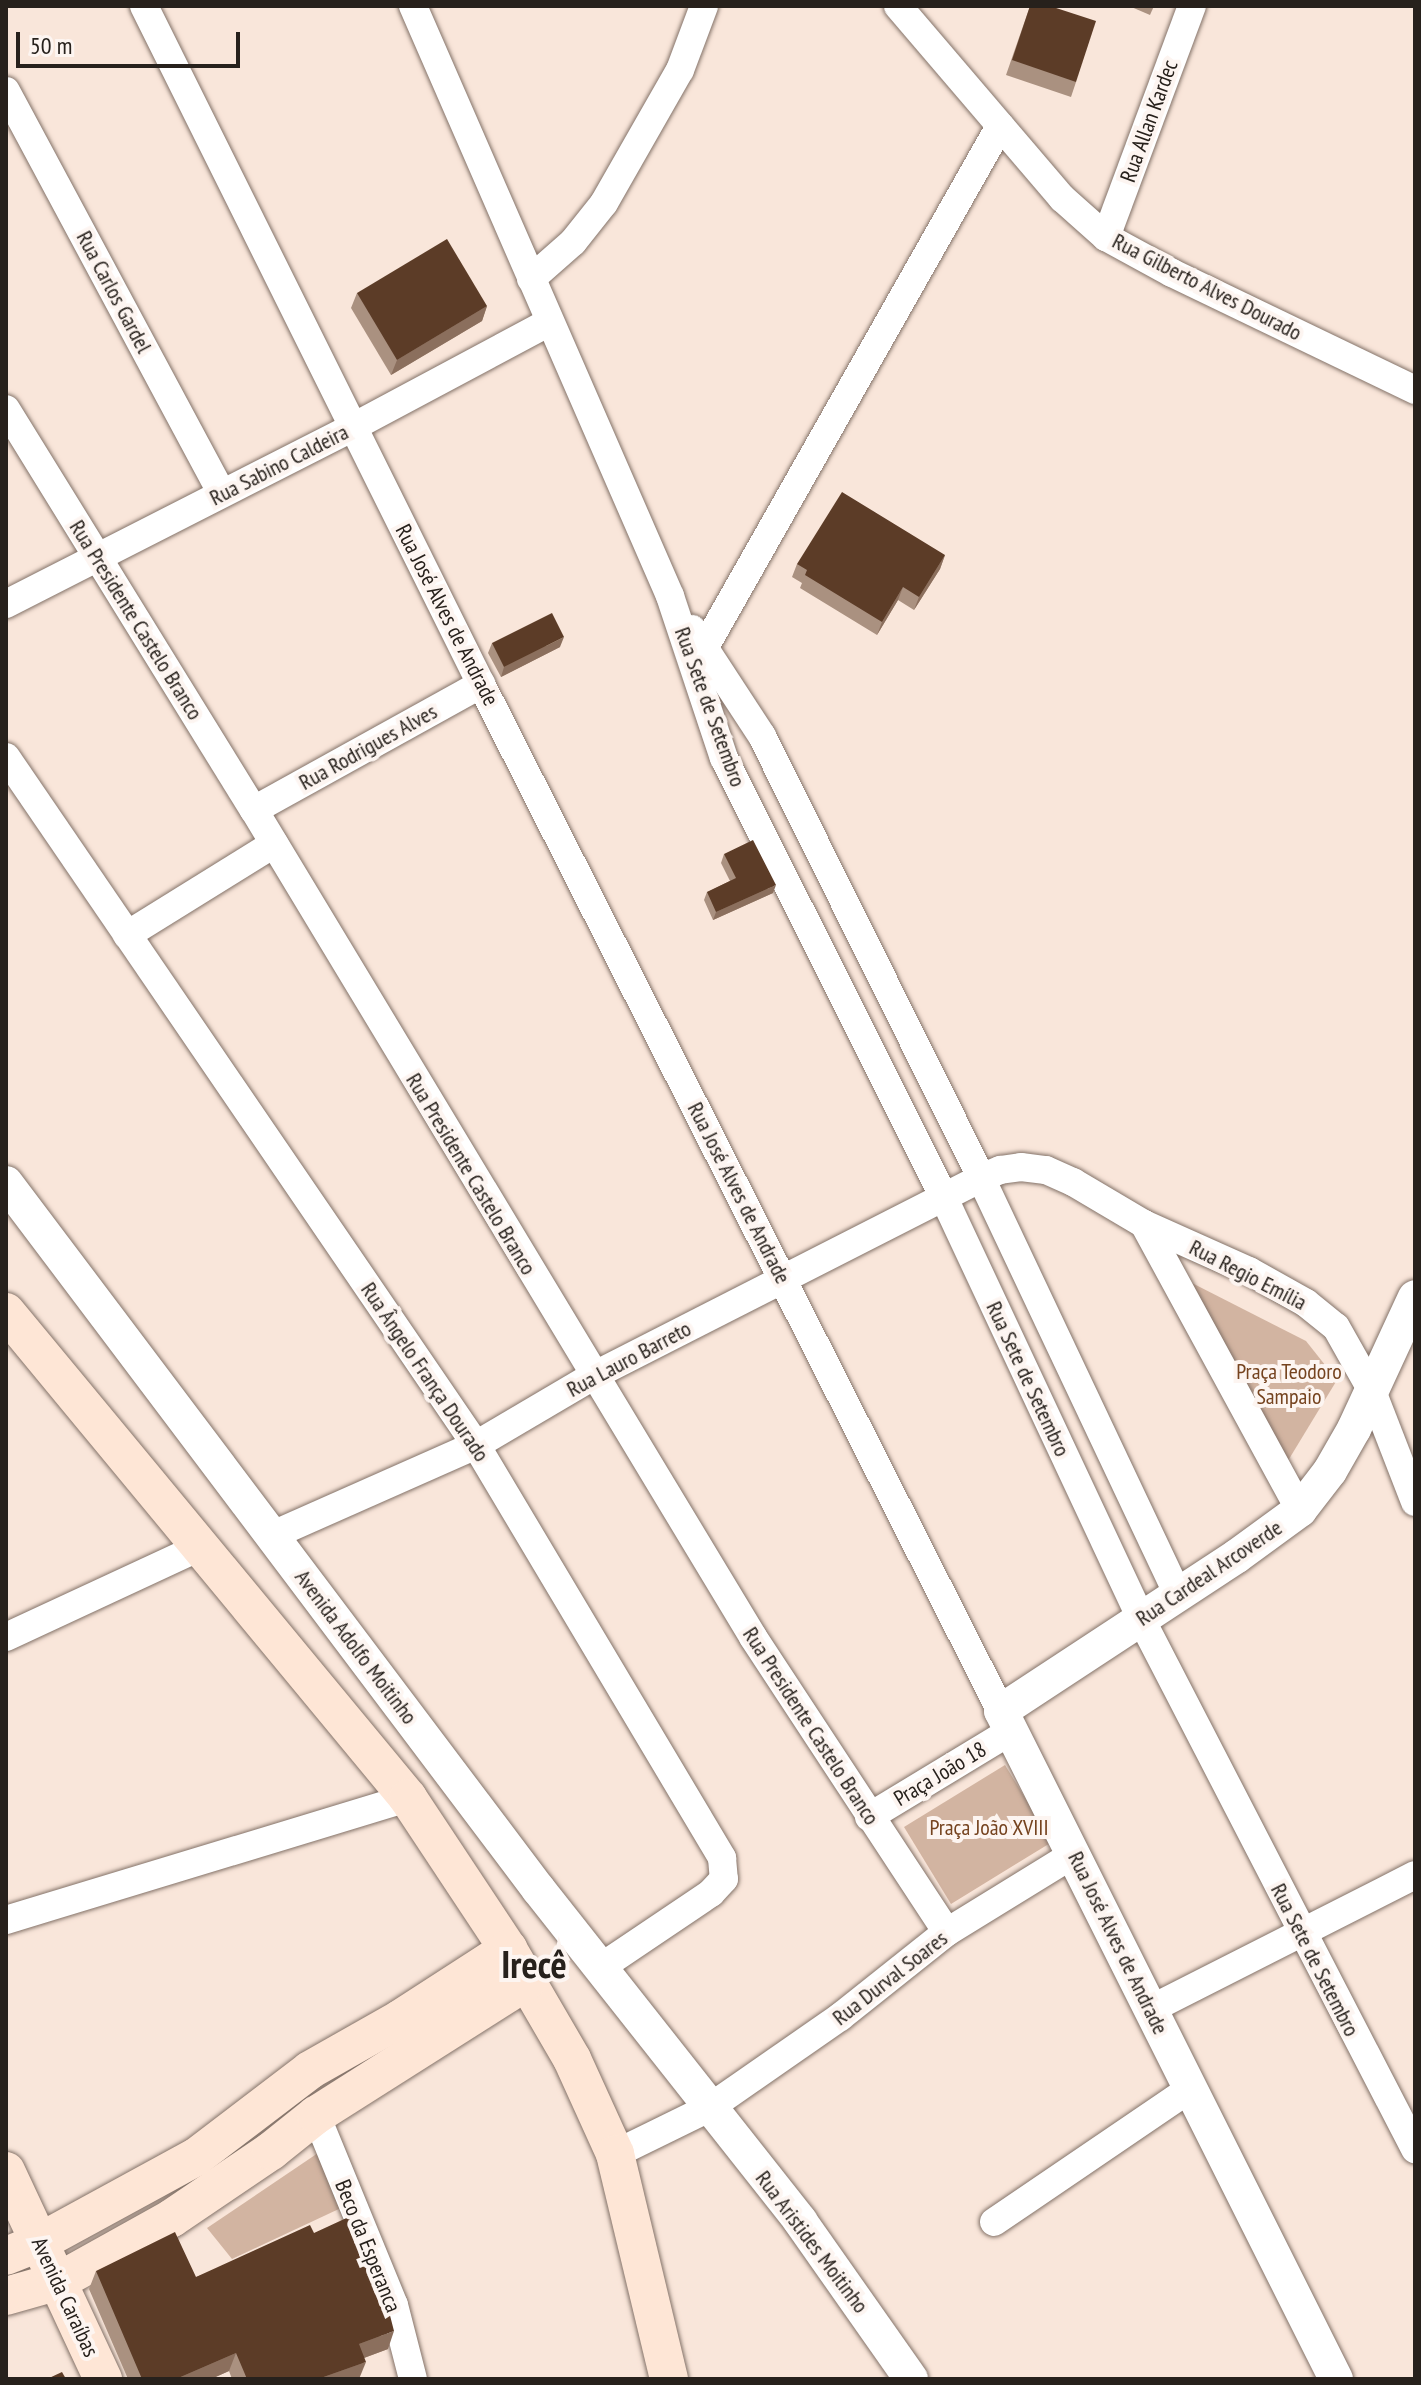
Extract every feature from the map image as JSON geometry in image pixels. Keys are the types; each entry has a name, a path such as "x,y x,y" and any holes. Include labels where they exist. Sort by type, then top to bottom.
{"main road":[{"path":"6,1312 408,1798 508,1949 572,2059 615,2154 669,2379"},
{"path":"23,2249 196,2157 310,2070 508,1949"},
{"path":"6,2296 59,2281 172,2218 271,2151 316,2115 527,1981"},
{"name":"Avenida Caraíbas","path":"6,2171 23,2249 59,2281 103,2379"}],"street":[{"name":"Rua José Alves de Andrade","path":"144,6 481,684 1074,1854 1336,2379"},
{"name":"Rua Sete de Setembro","path":"413,6 699,657 724,758 944,1198 1141,1619 1415,2149"},
{"path":"531,279 573,242 604,203 680,70 704,6"},
{"name":"Rua Gilberto Alves Dourado","path":"898,6 1062,198 1106,237 1172,273 1415,390"},
{"name":"Rua Allan Kardec","path":"1106,237 1192,6"},
{"name":"Rua Carlos Gardel","path":"6,91 222,493"},
{"path":"699,657 1000,126"},
{"name":"Rua Sabino Caldeira","path":"6,604 353,427 550,322"},
{"name":"Rua Presidente Castelo Branco","path":"6,409 254,810 593,1376 869,1817 947,1932"},
{"name":"Rua Sete de Setembro","path":"699,657 762,736 981,1178 1178,1595"},
{"name":"Rua Rodrigues Alves","path":"254,810 481,684"},
{"name":"Rua Ângelo França Dourado","path":"6,757 476,1445 709,1833 725,1870 724,1879 711,1893 600,1968"},
{"path":"127,935 274,844"},
{"name":"Rua Regio Emília","path":"981,1178 1000,1170 1021,1167 1046,1170 1073,1182 1144,1224 1249,1271 1306,1303 1336,1327 1372,1391 1415,1502"},
{"name":"Rua Lauro Barreto","path":"273,1535 476,1445 593,1376 981,1178"},
{"name":"Avenida Adolfo Moitinho","path":"6,1183 245,1502 709,2108"},
{"path":"1144,1224 1300,1510"},
{"name":"Rua Cardeal Arcoverde","path":"1006,1721 1141,1619 1300,1510 1330,1471 1372,1391 1415,1297"},
{"path":"6,1637 200,1547"},
{"name":"Praça João 18","path":"869,1817 1006,1721"},
{"path":"6,1920 408,1798"},
{"name":"Rua Durval Soares","path":"615,2154 709,2108 840,2017 947,1932 1074,1854"},
{"path":"1151,2009 1415,1875"},
{"path":"994,2222 1190,2089"},
{"name":"Rua Aristides Moitinho","path":"709,2108 800,2221 911,2379"},
{"name":"Beco da Esperanca","path":"316,2115 394,2305 413,2379"}],"green space":[{"name":"Praça Teodoro Sampaio","path":"1190,1282 1306,1341 1337,1380 1286,1464"},
{"name":"Praça João XVIII","path":"1005,1765 1052,1842 951,1904 904,1827"},
{"path":"318,2153 341,2208 232,2259 207,2228"}],"building":[{"path":"1030,6 1050,6 1096,21 1076,82 1012,60"},
{"path":"447,239 487,306 397,360 357,293"},
{"path":"842,492 945,555 919,597 903,587 882,622 805,575 807,570 797,564"},
{"path":"552,613 564,637 504,667 492,643"},
{"path":"753,840 776,885 716,912 707,892 736,878 724,854"},
{"path":"353,2215 384,2292 394,2331 359,2344 366,2362 318,2379 247,2379 236,2353 176,2379 142,2379 96,2271 175,2232 196,2277 310,2225 314,2233"},
{"path":"62,2372 66,2379 47,2379"}],"district":[{"name":"Irecê","path":"534,1964"}]}
